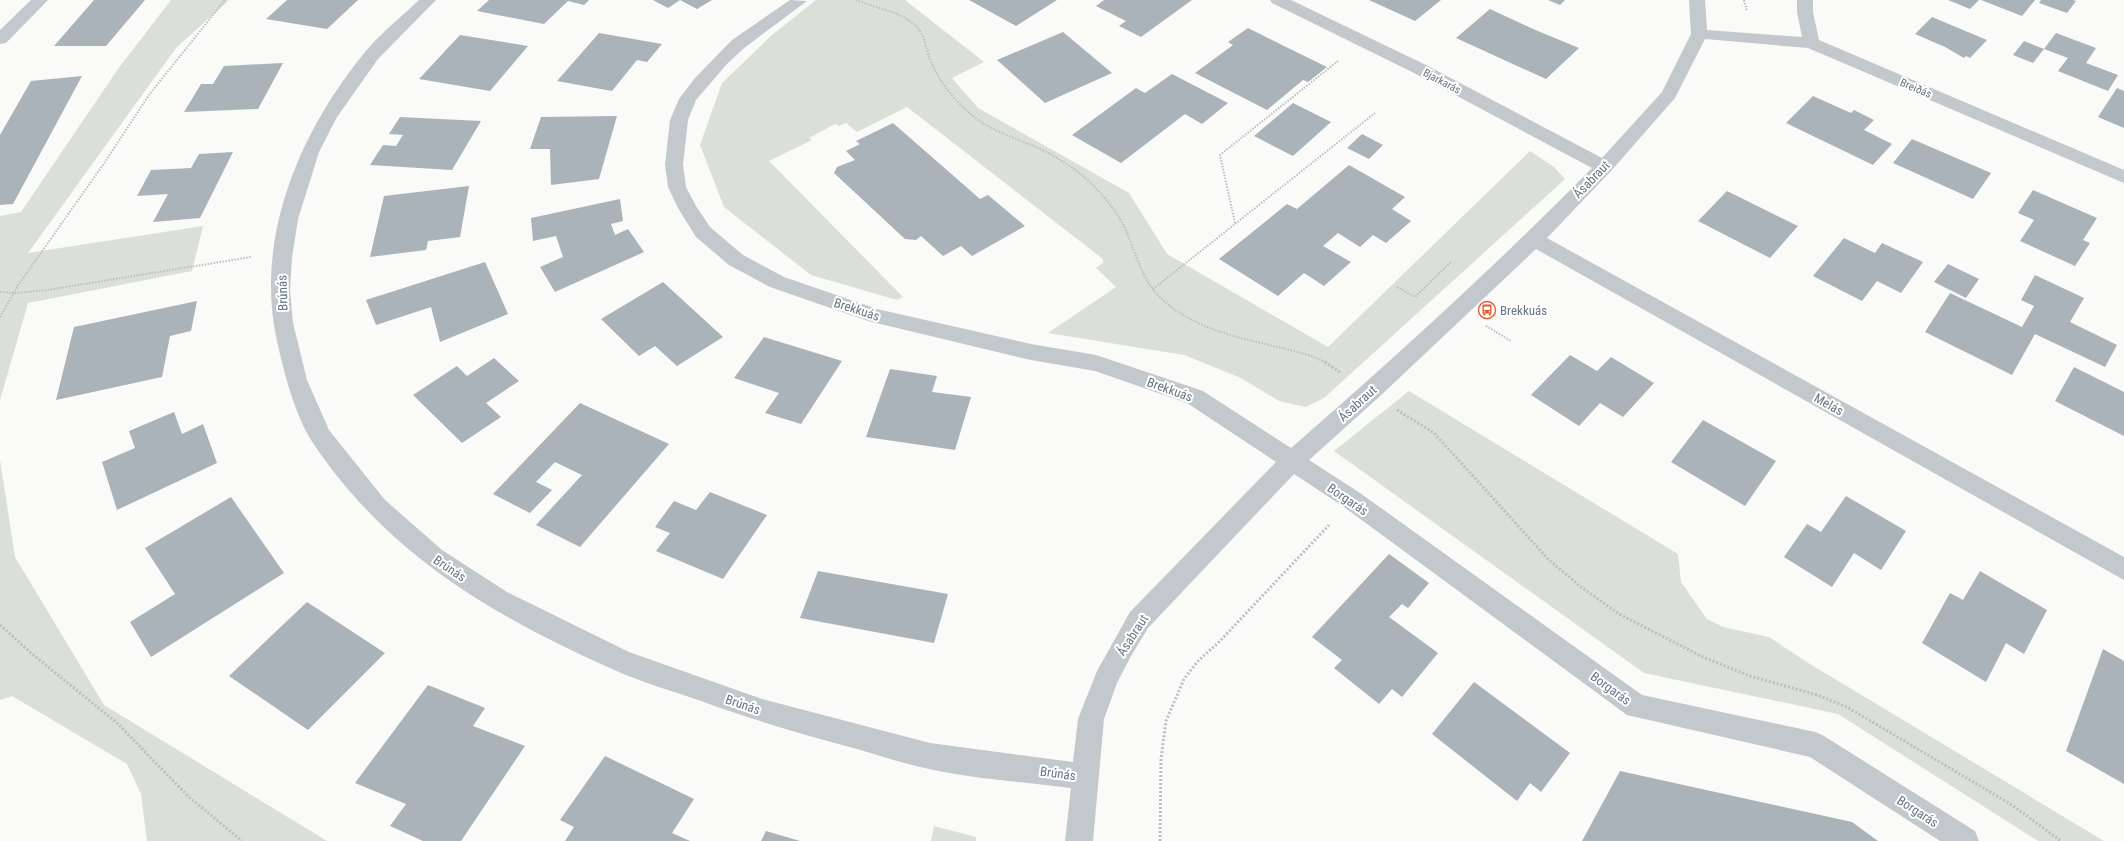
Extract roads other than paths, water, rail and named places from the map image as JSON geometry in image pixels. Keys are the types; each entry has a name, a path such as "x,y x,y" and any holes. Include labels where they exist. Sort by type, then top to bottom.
{"street":[{"path":"0,39 40,0"},
{"name":"Brúnás","path":"428,0 394,31 372,55 329,116 310,152 288,219 282,258 280,290 283,323 296,380 320,435 377,507 434,557 498,600 622,662 762,711 930,756 1085,777"},
{"name":"Bjarkarás","path":"1278,0 1420,68 1604,167"},
{"path":"1696,0 1699,34"},
{"path":"1805,0 1805,12 1811,43"},
{"name":"Brekkuás","path":"799,1 738,44 720,61 688,99 679,120 676,136 674,165 677,187 687,208 703,232 736,260 777,282 874,316 1031,352 1096,363 1195,398 1292,461"},
{"name":"Ásabraut","path":"1079,841 1091,718 1119,654 1140,620 1292,461 1376,387 1534,239 1604,167 1669,94 1699,34"},
{"name":"Breiðás","path":"1699,34 1811,43 2124,178"},
{"name":"Melás","path":"1534,239 2124,569"},
{"name":"Borgarás","path":"1292,461 1352,500 1636,706 1815,745 1965,841"}],"place":[{"name":"Brekkuás","path":"1487,310"}]}
